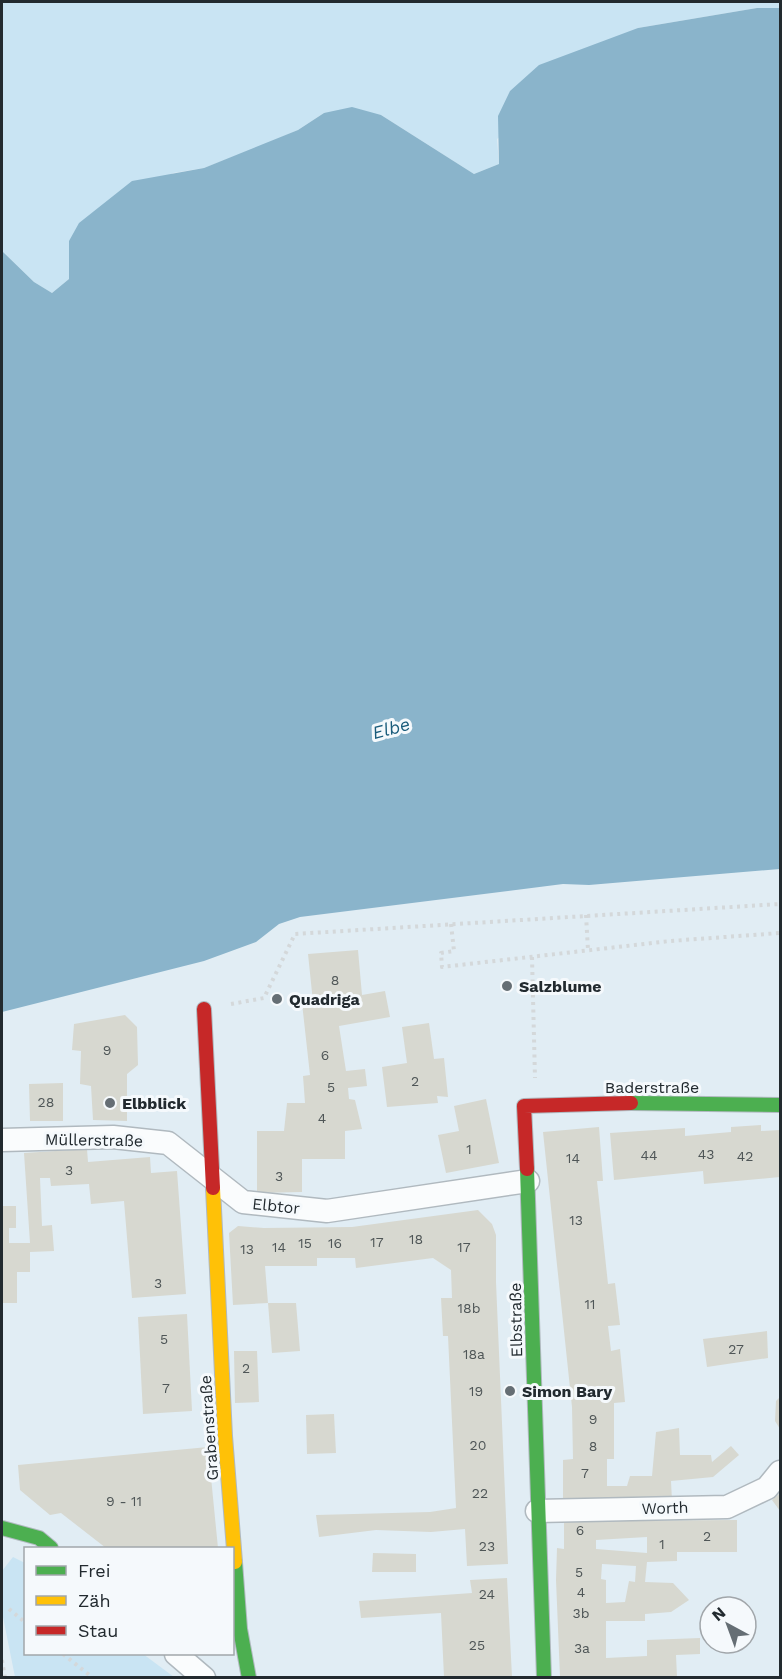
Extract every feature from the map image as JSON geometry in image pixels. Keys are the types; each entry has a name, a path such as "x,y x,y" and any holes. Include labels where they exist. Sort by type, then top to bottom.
{"street":[{"path":"204,1009 212,1175"},
{"name":"Baderstraße","path":"530,1106 780,1105"},
{"name":"Elbstraße","path":"530,1106 528,1181 544,1677"},
{"name":"Müllerstraße","path":"2,1140 112,1137 168,1143 212,1175"},
{"name":"Elbtor","path":"212,1175 243,1202 327,1211 528,1181"},
{"name":"Grabenstraße","path":"212,1175 225,1436 234,1547"},
{"name":"Worth","path":"537,1511 727,1507 767,1488 780,1472"},
{"path":"2,1528 39,1538 50,1547"},
{"name":"Grabenstraße","path":"234,1552 240,1629 249,1677"},
{"path":"178,1655 204,1677"}],"path":[{"path":"204,1009 264,998 295,934 780,904"},
{"path":"586,915 588,950"},
{"path":"451,924 454,951 441,953 442,967 669,941 780,933"},
{"path":"530,1106 532,957"},
{"path":"9,1609 24,1621"},
{"path":"66,1655 93,1677"},
{"path":"2,1660 5,1677"}],"shaded area":[{"path":"2,2 780,2 780,8 757,8 638,28 497,139 499,164 474,174 381,115 324,113 298,130 258,147 204,168 173,173 69,241 69,279 52,293 34,282 2,251"},
{"path":"13,1557 24,1562 24,1655 144,1655 174,1677 15,1677 2,1612 2,1571"}],"water":[{"name":"Elbe","path":"757,8 780,8 780,869 589,885 563,884 300,917 279,924 256,942 204,961 2,1012 2,251 34,282 52,293 69,279 69,241 79,223 132,181 204,168 298,130 324,113 352,107 381,115 474,174 499,164 498,116 510,91 539,65 638,28"}],"building":[{"path":"358,950 362,995 385,991 390,1017 339,1026 346,1071 365,1069 367,1086 348,1088 349,1099 355,1100 362,1129 345,1131 345,1159 302,1159 302,1192 257,1193 257,1131 284,1131 287,1103 305,1103 303,1076 310,1075 302,1003 313,1002 308,954"},
{"path":"125,1015 137,1027 138,1065 127,1074 127,1121 93,1120 91,1086 80,1084 81,1051 72,1050 74,1024"},
{"path":"429,1023 434,1059 444,1058 448,1097 437,1096 438,1103 387,1107 382,1067 407,1063 402,1027"},
{"path":"63,1083 63,1121 30,1121 29,1084"},
{"path":"486,1099 499,1163 446,1173 438,1135 459,1131 454,1106"},
{"path":"761,1125 761,1131 780,1130 780,1177 704,1184 703,1171 614,1180 610,1133 685,1128 685,1136 731,1132 731,1127"},
{"path":"599,1127 603,1181 597,1181 608,1284 615,1283 620,1325 608,1326 611,1351 620,1349 625,1402 614,1403 614,1459 607,1459 607,1486 627,1486 630,1476 652,1476 656,1432 679,1428 680,1455 711,1455 712,1462 731,1446 739,1455 713,1477 671,1481 672,1501 563,1501 563,1460 573,1459 572,1407 543,1132"},
{"path":"87,1149 88,1162 150,1157 151,1173 177,1171 186,1294 132,1298 124,1201 91,1204 89,1184 51,1186 50,1178 40,1178 42,1226 52,1225 54,1251 30,1252 30,1272 17,1272 17,1303 2,1303 2,1206 16,1206 16,1228 9,1228 9,1243 30,1243 24,1153"},
{"path":"478,1210 492,1224 496,1235 508,1564 467,1566 465,1529 431,1532 376,1530 319,1537 316,1515 430,1512 456,1508 448,1336 443,1336 441,1298 452,1298 451,1270 433,1258 356,1268 355,1258 317,1258 317,1266 265,1266 268,1303 233,1305 229,1233 238,1226 352,1227"},
{"path":"268,1303 296,1303 300,1351 272,1353"},
{"path":"187,1314 192,1411 143,1414 138,1317"},
{"path":"767,1331 768,1358 707,1367 703,1339"},
{"path":"234,1351 257,1351 259,1402 235,1403"},
{"path":"780,1397 780,1429 775,1421 776,1401"},
{"path":"334,1414 336,1453 307,1454 306,1415"},
{"path":"208,1447 218,1547 105,1547 61,1513 50,1515 20,1490 18,1465"},
{"path":"780,1493 780,1511 772,1500"},
{"path":"737,1520 737,1552 677,1552 677,1561 647,1562 645,1582 673,1583 689,1600 671,1612 645,1614 645,1621 606,1621 606,1658 647,1656 647,1640 698,1638 698,1654 676,1655 677,1677 560,1677 557,1548 564,1549 564,1521","holes":["647,1537 647,1553 596,1549 596,1540","602,1564 636,1566 635,1582 629,1581 625,1602 606,1603 606,1580 601,1579"]},
{"path":"373,1553 416,1554 416,1572 372,1572"},
{"path":"507,1578 512,1677 444,1677 441,1613 361,1618 359,1601 472,1593 470,1580"}],"traffic: fast":[{"path":"631,1103 780,1105"},
{"path":"527,1169 544,1678"},
{"path":"2,1528 39,1538 50,1547"},
{"path":"235,1562 240,1629 249,1678"}],"traffic: slow":[{"path":"213,1188 225,1436 234,1547"},
{"path":"234,1549 235,1562"}],"traffic: jam":[{"path":"204,1009 213,1188"},
{"path":"527,1169 524,1106 631,1103"}],"place":[{"name":"Salzblume","path":"507,986"},
{"name":"Quadriga","path":"277,999"},
{"name":"Elbblick","path":"110,1103"},
{"name":"Simon Bary","path":"510,1391"}]}
